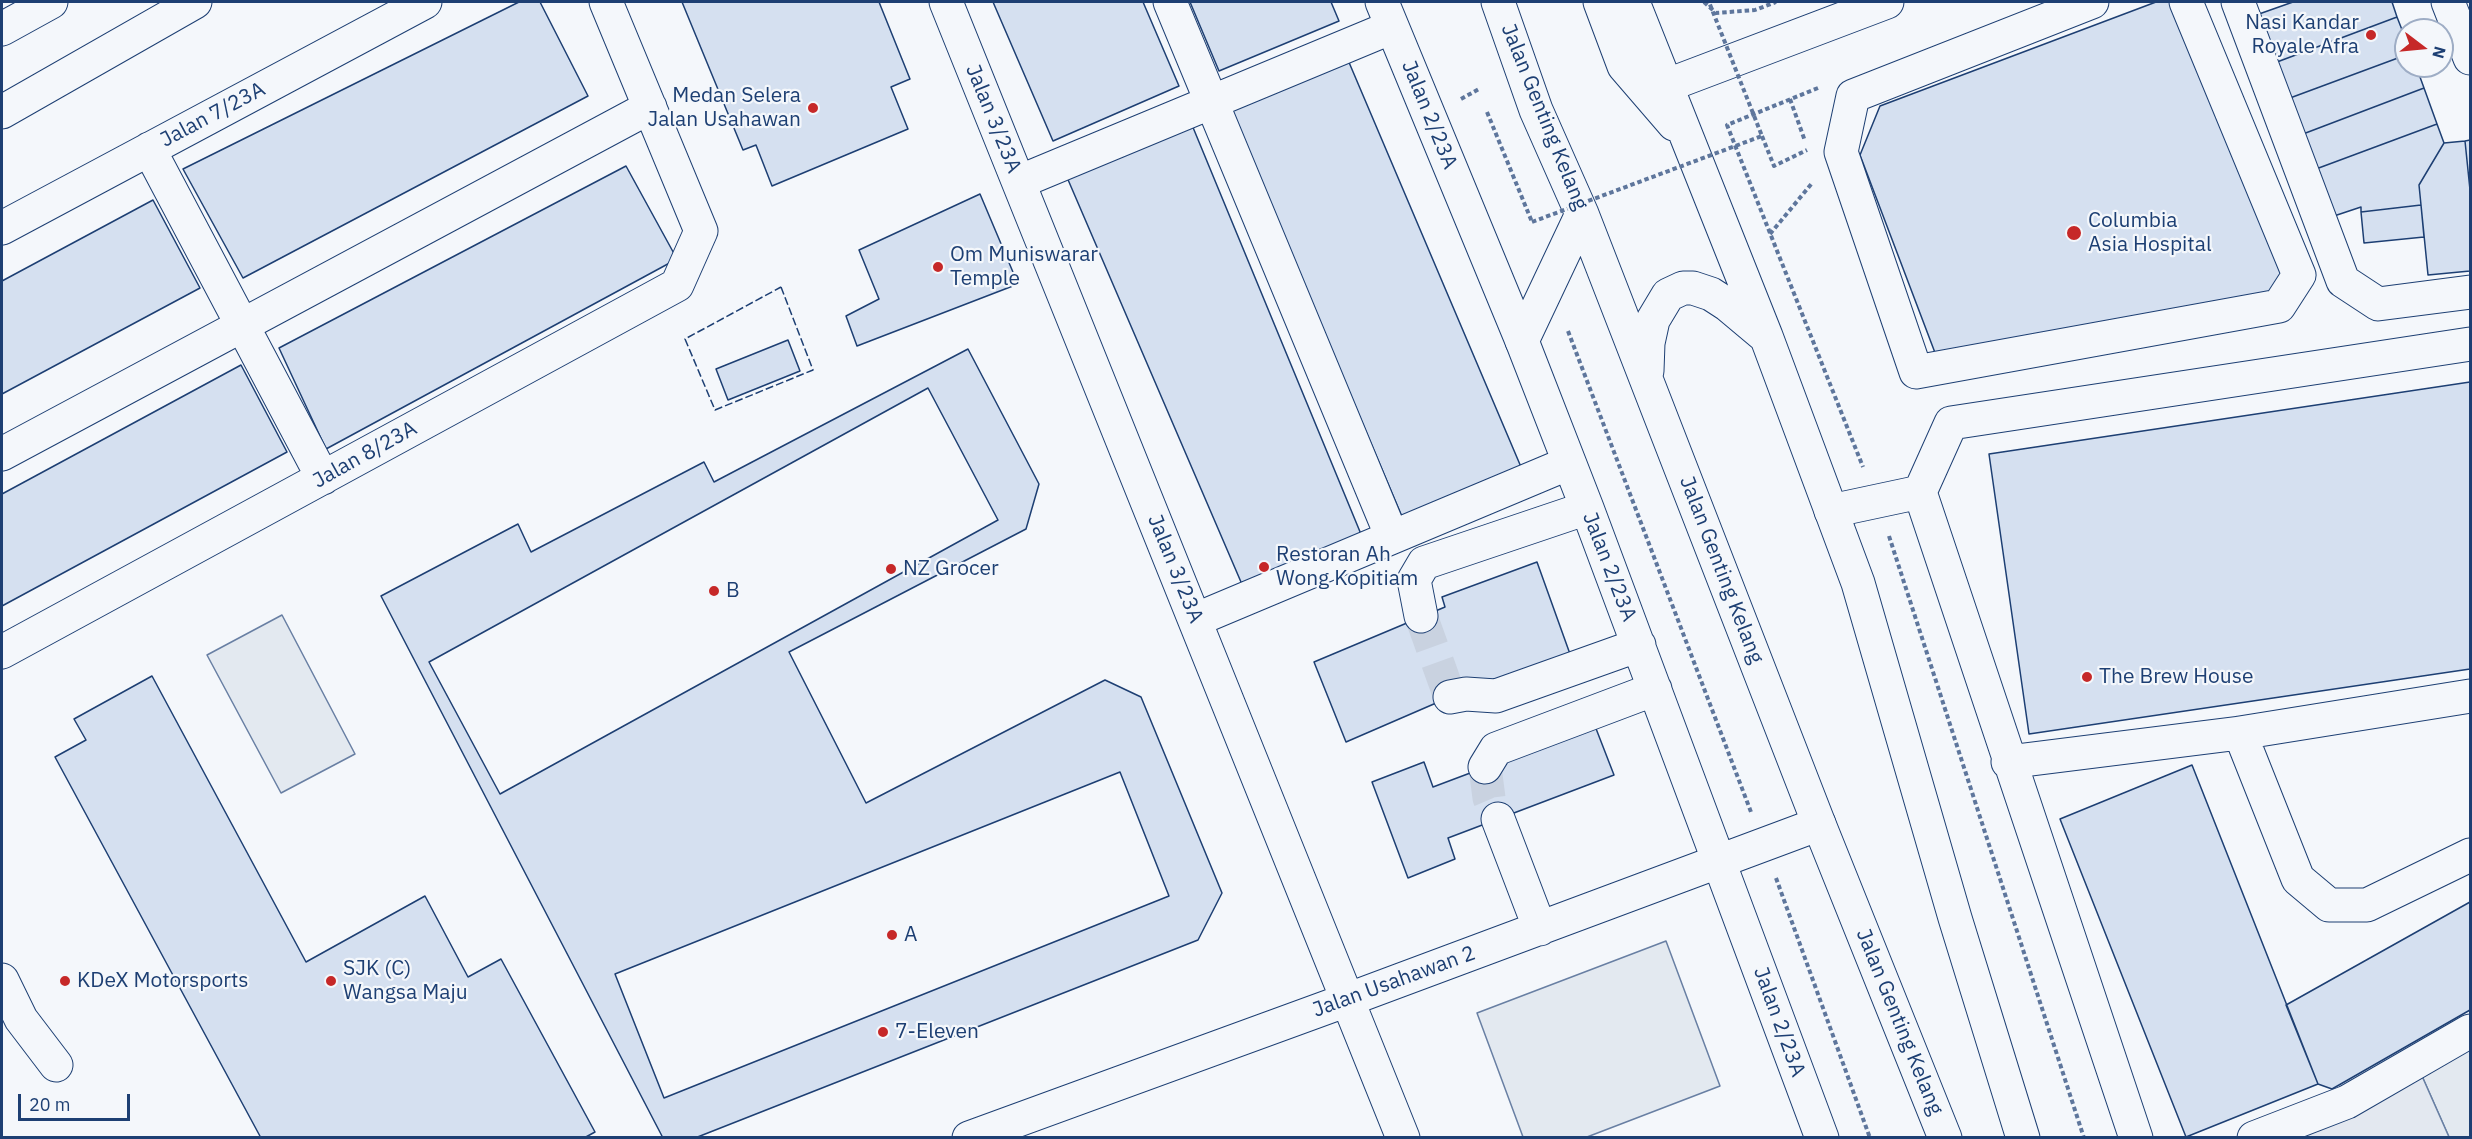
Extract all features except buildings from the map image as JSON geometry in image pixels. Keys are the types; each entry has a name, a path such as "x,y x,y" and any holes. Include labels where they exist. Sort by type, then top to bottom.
{"street":[{"path":"2,29 51,2"},
{"path":"2,112 195,2"},
{"name":"Jalan 7/23A","path":"2,228 425,2"},
{"path":"2,454 650,107 606,2"},
{"name":"Jalan 3/23A","path":"946,2 1403,1137"},
{"path":"1170,2 1392,537"},
{"name":"Jalan Genting Kelang","path":"1498,2 1536,110 1582,214 1819,824 1945,1137"},
{"path":"1600,2 1624,66 1691,144"},
{"path":"1633,2 1668,85 1766,336 1858,583 1955,918 2024,1137"},
{"path":"1668,85 1887,2"},
{"path":"2092,2 1853,96 1841,152 1916,372 2279,306 2299,275 2186,2"},
{"path":"2238,2 2343,281 2378,303 2470,292"},
{"path":"2448,2 2470,58"},
{"path":"1019,182 1212,102 1387,14"},
{"name":"Jalan 2/23A","path":"1387,14 1522,341 1587,508 1822,1137"},
{"name":"Jalan 8/23A","path":"2,652 677,285 700,231 650,107"},
{"path":"150,149 323,478"},
{"path":"1522,341 1582,214"},
{"path":"1648,381 1649,332 1662,302 1676,291 1693,288 1711,294 1766,336"},
{"path":"2136,1137 2008,762 1920,492 1951,423 2470,344"},
{"path":"1195,620 1569,463"},
{"path":"1832,511 1920,492"},
{"path":"1421,616 1414,580 1424,563 1587,508"},
{"path":"1450,697 1466,694 1496,696 1638,645"},
{"path":"1485,767 1496,749 1655,688"},
{"path":"2008,762 2240,733 2470,696"},
{"path":"2240,733 2298,879 2329,905 2367,904 2470,855"},
{"path":"1498,819 1540,929"},
{"name":"Jalan Usahawan 2","path":"969,1137 1540,929 1819,824"},
{"path":"2,980 21,1019 56,1065"},
{"path":"2254,1137 2347,1102 2470,1031"}],"path":[{"path":"1704,2 1716,14 1755,10 1776,2"},
{"path":"1709,2 1774,166 1808,150 1790,99"},
{"path":"1459,110 1461,98 1479,89"},
{"path":"1487,112 1532,222 1762,136"},
{"path":"1549,283 1764,845 1870,1137"}],"shaded area":[{"path":"282,615 355,754 281,793 207,655"},
{"path":"1666,941 1720,1086 1587,1137 1523,1137 1477,1013"},
{"path":"2470,1038 2470,1137 2449,1137 2418,1067"},
{"path":"2418,1067 2449,1137 2288,1138"}],"tunnel":[{"path":"1421,616 1450,697"},
{"path":"1485,767 1489,798 1498,819"}],"fence":[{"path":"781,287 813,370 715,410 685,339 781,287"}],"place":[{"name":"Nasi Kandar Royale Afra","path":"2371,35"},
{"name":"Medan Selera Jalan Usahawan","path":"813,108"},
{"name":"Columbia Asia Hospital","path":"2074,233"},
{"name":"Om Muniswarar Temple","path":"938,267"},
{"name":"Restoran Ah Wong Kopitiam","path":"1264,567"},
{"name":"NZ Grocer","path":"891,569"},
{"name":"B","path":"714,591"},
{"name":"The Brew House","path":"2087,677"},
{"name":"A","path":"892,935"},
{"name":"KDeX Motorsports","path":"65,981"},
{"name":"SJK (C) Wangsa Maju","path":"331,981"},
{"name":"7-Eleven","path":"883,1032"}]}
